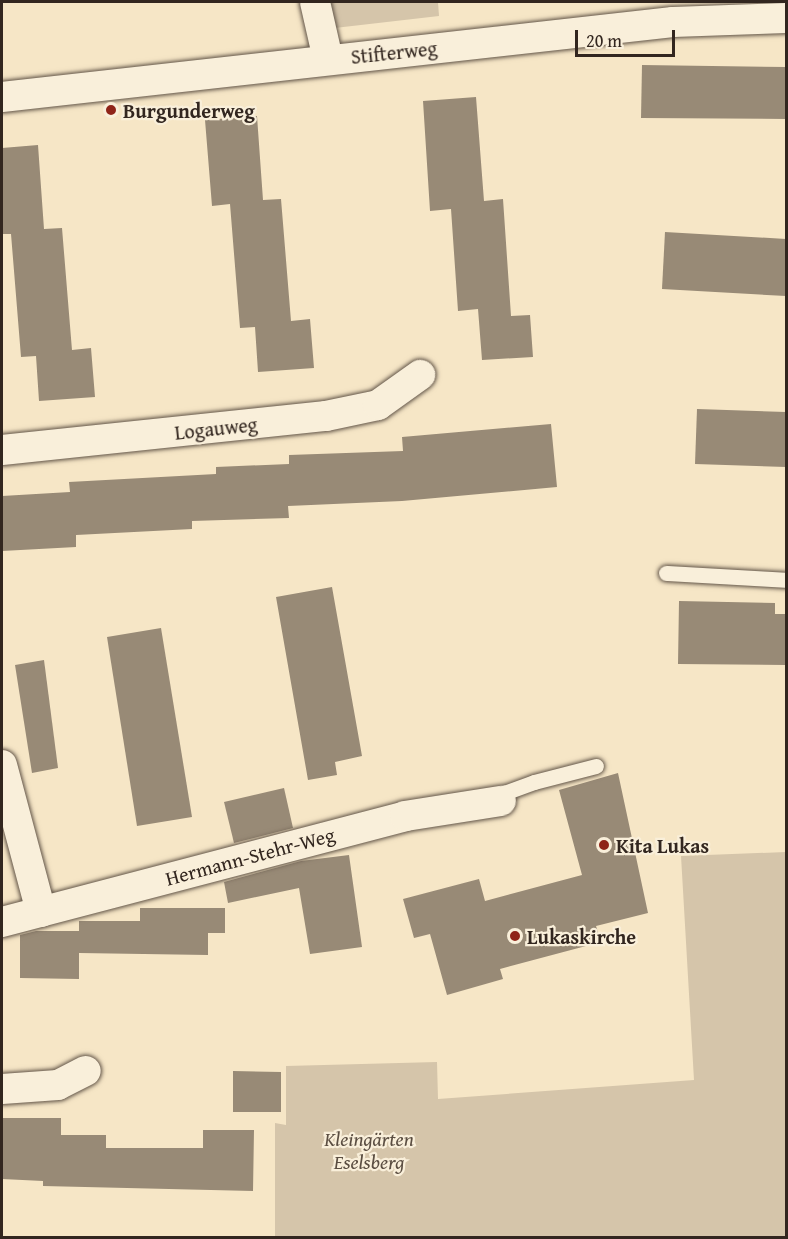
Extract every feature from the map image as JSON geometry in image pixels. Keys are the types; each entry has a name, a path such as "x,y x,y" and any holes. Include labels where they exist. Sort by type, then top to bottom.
{"street":[{"path":"315,2 328,59"},
{"name":"Stifterweg","path":"2,97 673,22 786,18"},
{"name":"Logauweg","path":"2,450 327,416 378,405 420,375"},
{"path":"2,765 41,912"},
{"name":"Hermann-Stehr-Weg","path":"2,922 405,816 501,801"},
{"path":"2,1089 58,1085 86,1071"}],"lane":[{"path":"666,573 786,580"},
{"path":"501,801 504,793 534,782 596,766"}],"green space":[{"path":"323,2 438,2 439,16 326,29"},
{"name":"Kleingärten Eselsberg","path":"786,852 786,1237 275,1237 275,1123 286,1125 286,1066 437,1062 438,1099 694,1080 681,856"}],"building":[{"path":"642,65 786,67 786,119 641,118"},
{"path":"476,97 484,201 503,199 511,316 530,315 533,357 482,360 478,309 458,311 451,209 430,211 423,101"},
{"path":"257,116 263,200 281,199 291,321 310,319 314,368 258,372 255,327 240,328 230,204 212,206 205,120"},
{"path":"38,145 44,229 62,228 72,350 91,348 95,397 39,401 36,356 21,357 11,234 2,234 2,148"},
{"path":"665,232 786,239 786,296 662,289"},
{"path":"697,409 786,412 786,467 695,464"},
{"path":"551,424 557,487 402,501 288,506 289,518 192,521 192,529 76,535 76,547 2,551 2,496 70,492 69,482 216,474 216,467 289,464 289,455 403,451 402,437"},
{"path":"332,587 362,756 335,762 337,775 308,780 276,597"},
{"path":"679,601 775,603 775,614 786,614 786,665 678,664"},
{"path":"161,628 192,817 137,826 107,637"},
{"path":"44,660 58,768 32,773 15,665"},
{"name":"Lukaskirche","path":"618,773 648,913 596,926 601,942 500,969 503,979 447,995 430,934 414,938 403,899 479,879 485,901 582,875 559,790"},
{"path":"284,788 293,828 234,843 224,802"},
{"path":"349,855 362,947 310,954 299,888 228,903 224,882 301,861"},
{"path":"140,908 225,908 225,933 208,933 208,955 79,953 79,979 20,978 20,935 36,931 79,931 79,921 140,921"},
{"path":"233,1071 281,1072 281,1112 233,1112"},
{"path":"2,1118 61,1118 61,1135 106,1135 106,1148 203,1148 203,1130 254,1130 253,1191 43,1186 43,1181 2,1179"}],"place":[{"name":"Burgunderweg","path":"111,110"},
{"name":"Kita Lukas","path":"604,845"},
{"name":"Lukaskirche","path":"515,936"}]}
